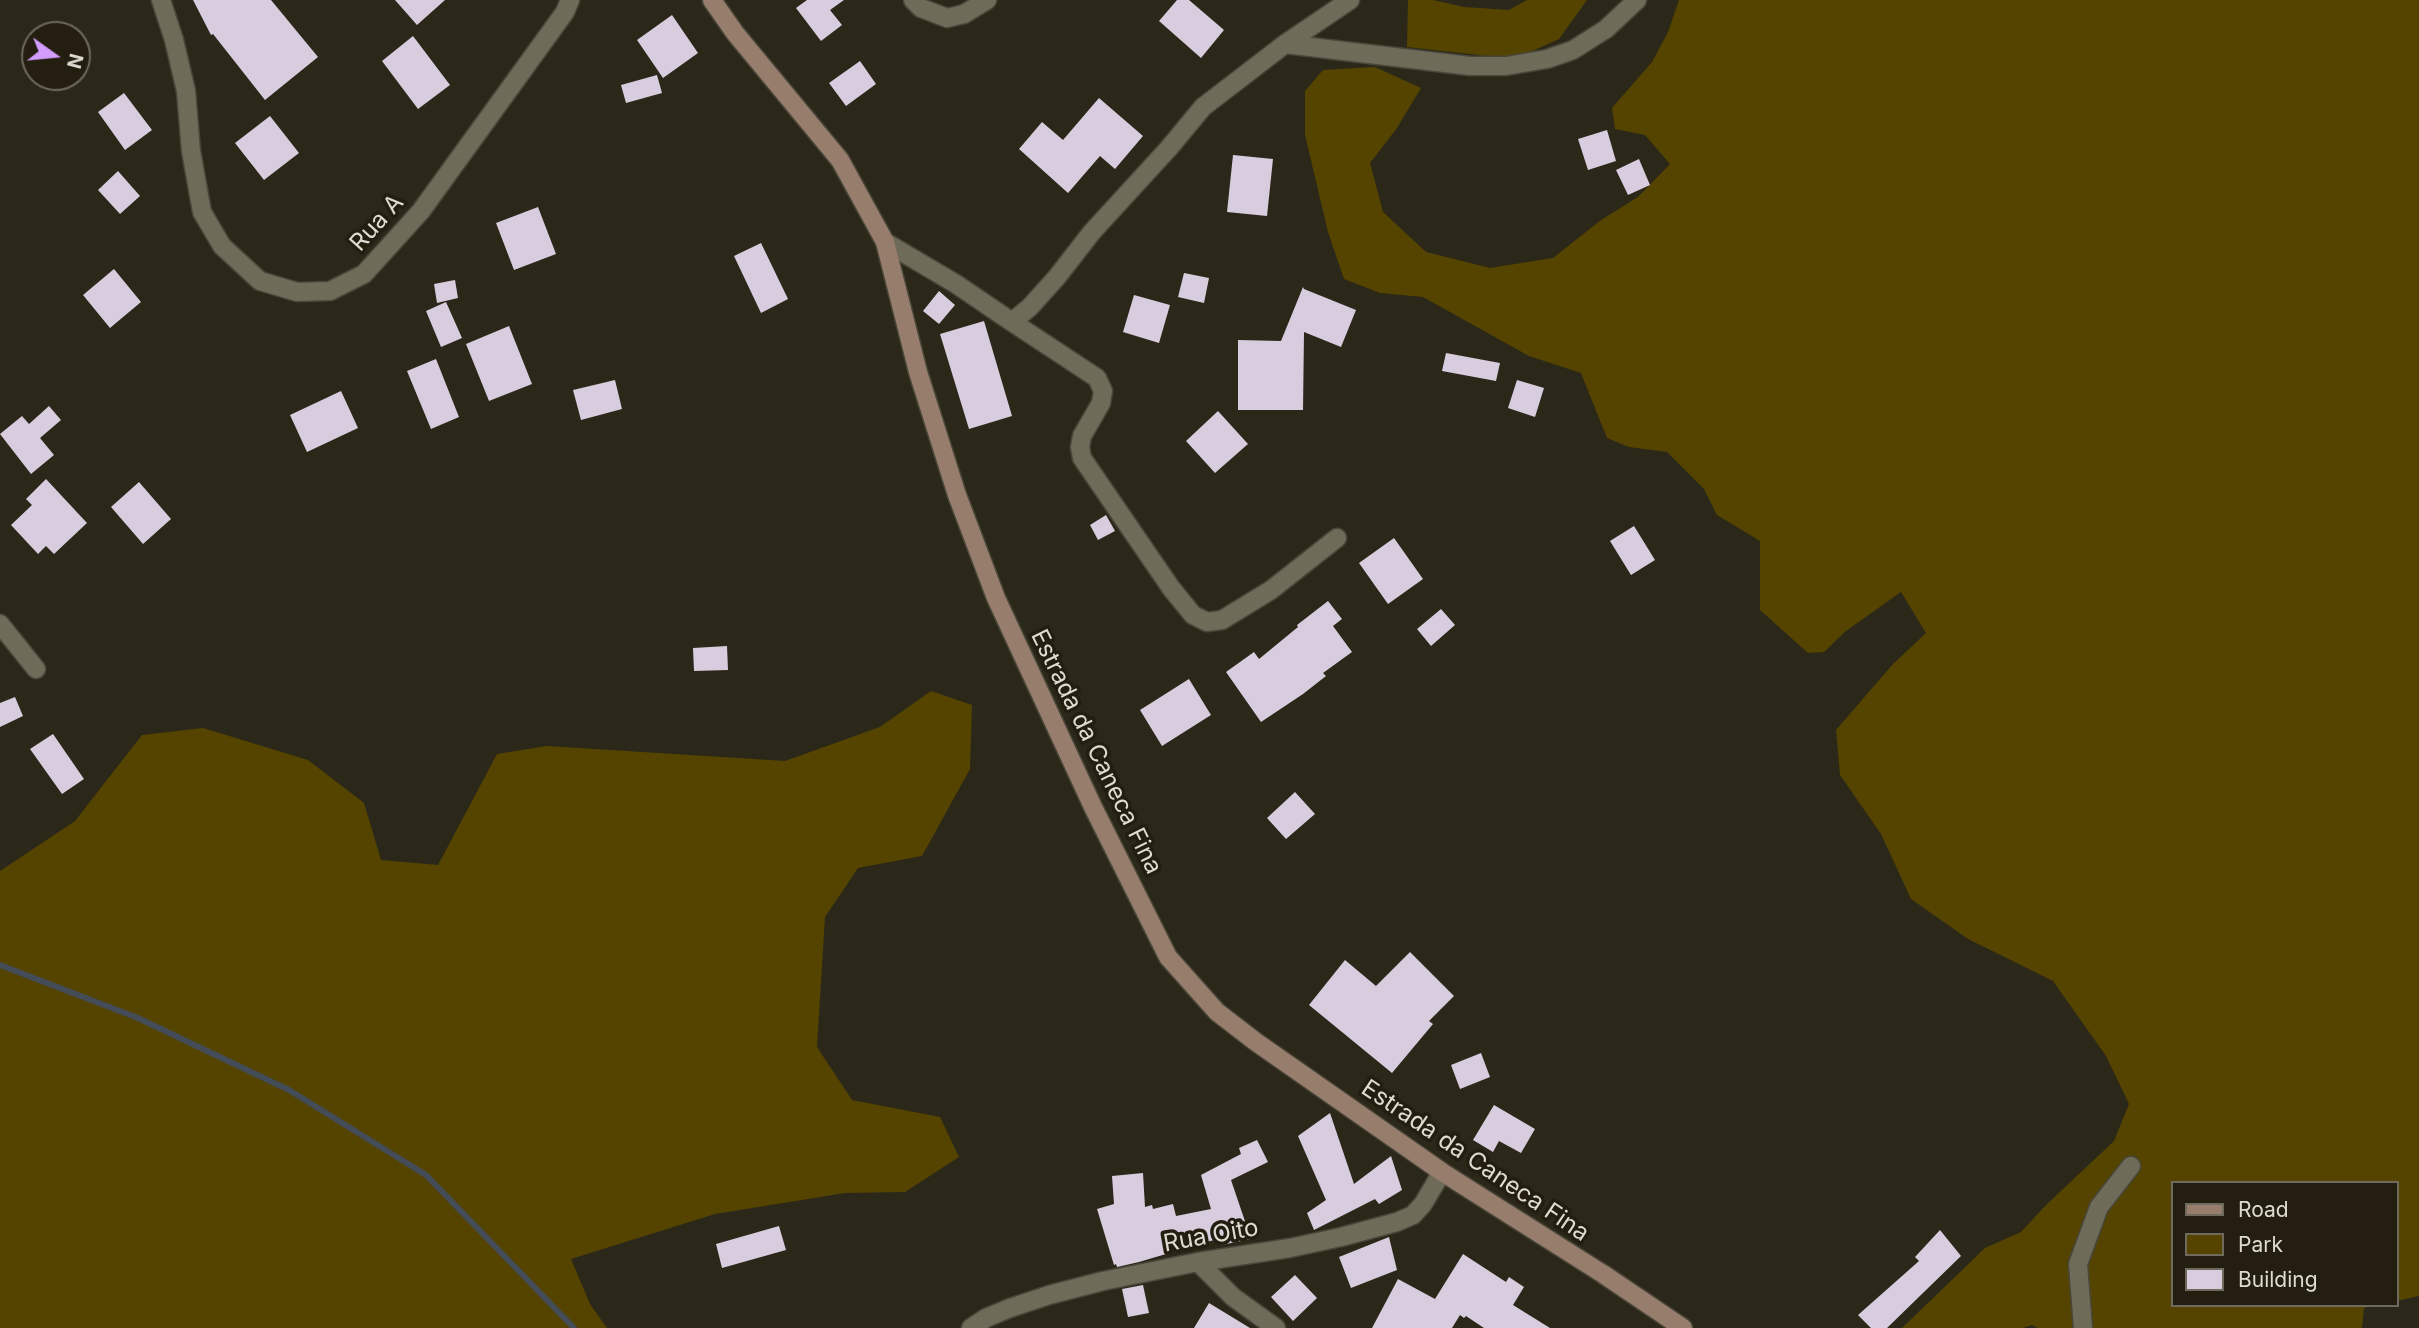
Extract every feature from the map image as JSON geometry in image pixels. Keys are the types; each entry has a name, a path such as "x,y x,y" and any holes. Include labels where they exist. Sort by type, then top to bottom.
{"street":[{"name":"Rua A","path":"161,0 186,91 191,151 202,212 222,246 260,281 297,292 330,291 364,274 421,211 565,12 570,0"},
{"name":"Estrada da Caneca Fina","path":"712,0 735,33 840,160 885,242 918,372 957,495 996,598 1093,807 1168,957 1217,1012 1442,1172 1683,1328"},
{"path":"913,0 921,8 947,18 964,14 987,0"},
{"path":"1012,322 1031,307 1092,232 1203,107 1284,44 1350,0"},
{"path":"1284,44 1470,66 1506,66 1546,59 1573,50 1606,29 1637,0"},
{"path":"885,242 956,284 1097,377 1103,391 1101,403 1082,436 1082,458 1171,588 1194,615 1207,622 1222,620 1271,590 1337,538"},
{"path":"0,624 36,669"},
{"path":"2083,1328 2078,1264 2099,1207 2131,1166"},
{"name":"Rua Oito","path":"971,1328 986,1318 1049,1295 1104,1281 1198,1262 1290,1248 1397,1222 1413,1215 1423,1204 1442,1172"},
{"path":"1198,1262 1233,1297 1276,1328"}],"green space":[{"path":"1408,0 1433,0 1464,7 1509,10 1527,0 1587,0 1559,39 1515,59 1407,47"},
{"path":"1679,0 2419,0 2419,1296 2398,1301 2398,1181 2170,1181 2170,1307 2368,1307 2364,1308 2362,1328 2038,1328 2032,1325 2023,1328 1902,1328 1985,1248 2021,1232 2114,1141 2129,1104 2106,1056 2053,981 1968,939 1911,899 1881,834 1840,775 1836,730 1893,664 1926,633 1901,592 1846,631 1824,652 1808,653 1760,610 1760,541 1717,515 1704,489 1667,452 1629,447 1607,438 1581,373 1529,356 1423,297 1380,293 1344,279 1328,232 1305,135 1305,91 1323,70 1375,67 1421,88 1397,128 1370,163 1383,212 1426,252 1490,268 1553,258 1601,220 1638,197 1670,164 1645,135 1615,129 1612,108 1652,62 1668,32"},
{"path":"931,691 972,705 970,769 922,856 858,868 825,917 817,1047 852,1100 940,1117 959,1157 905,1192 845,1193 715,1214 571,1259 590,1304 607,1328 0,1328 0,871 75,821 142,735 203,728 308,760 364,803 381,860 438,865 497,754 547,746 785,761 880,727"}],"building":[{"path":"193,0 271,0 318,57 265,100 213,34 211,35"},
{"path":"395,0 445,0 417,25"},
{"path":"807,0 844,0 830,10 842,25 821,41 796,8"},
{"path":"1177,0 1189,0 1224,30 1201,58 1159,21"},
{"path":"672,15 698,53 663,78 637,40"},
{"path":"413,36 450,85 418,109 382,61"},
{"path":"860,61 876,84 846,106 829,83"},
{"path":"657,75 662,93 626,103 621,85"},
{"path":"124,93 152,130 125,150 98,112"},
{"path":"1099,98 1143,136 1115,169 1100,156 1068,193 1019,149 1042,122 1063,140"},
{"path":"270,116 299,153 264,180 235,143"},
{"path":"1607,130 1616,161 1588,170 1578,139"},
{"path":"1233,155 1273,159 1267,216 1227,212"},
{"path":"1639,159 1650,185 1628,195 1616,170"},
{"path":"118,171 140,196 120,214 98,190"},
{"path":"538,207 556,254 514,270 496,223"},
{"path":"761,243 788,299 761,313 734,256"},
{"path":"114,269 141,302 110,328 83,295"},
{"path":"1184,273 1209,278 1204,303 1178,297"},
{"path":"455,280 458,298 437,303 434,284"},
{"path":"1303,287 1356,310 1341,347 1304,332 1303,410 1238,410 1238,340 1281,341"},
{"path":"939,291 955,305 939,324 923,311"},
{"path":"1134,295 1170,305 1159,343 1123,332"},
{"path":"446,302 462,338 441,347 426,311"},
{"path":"984,321 1012,416 969,429 940,334"},
{"path":"509,326 532,384 489,401 466,344"},
{"path":"1446,353 1500,363 1496,381 1442,371"},
{"path":"436,359 459,417 431,429 407,371"},
{"path":"615,380 622,409 581,420 573,390"},
{"path":"1517,380 1544,388 1535,417 1508,408"},
{"path":"341,391 358,428 307,452 290,415"},
{"path":"49,406 61,420 40,438 54,455 31,474 0,434 22,416 29,424"},
{"path":"1218,411 1248,444 1215,473 1186,441"},
{"path":"46,479 87,523 54,554 46,546 38,554 11,525 32,505 26,499"},
{"path":"139,482 171,519 143,544 111,507"},
{"path":"1106,515 1115,531 1098,540 1090,525"},
{"path":"1634,526 1655,560 1631,575 1610,541"},
{"path":"1394,538 1423,579 1388,604 1359,563"},
{"path":"1328,601 1342,619 1333,626 1352,652 1323,673 1326,676 1303,694 1261,722 1226,672 1254,652 1259,659"},
{"path":"1441,609 1455,625 1431,646 1417,629"},
{"path":"727,646 728,670 694,671 693,648"},
{"path":"1189,679 1211,715 1162,746 1140,710"},
{"path":"15,697 23,716 0,727 0,703"},
{"path":"53,734 84,779 62,794 30,749"},
{"path":"1295,792 1315,814 1286,839 1267,818"},
{"path":"1410,952 1454,996 1429,1021 1433,1024 1392,1073 1309,1005 1345,960 1376,986"},
{"path":"1481,1053 1490,1077 1460,1089 1451,1065"},
{"path":"1494,1105 1535,1129 1521,1153 1499,1141 1493,1152 1473,1140"},
{"path":"1330,1113 1354,1184 1391,1156 1402,1190 1379,1204 1375,1199 1314,1230 1307,1213 1326,1200 1298,1136"},
{"path":"1257,1140 1268,1162 1231,1180 1251,1239 1221,1245 1219,1239 1201,1243 1200,1237 1164,1247 1166,1254 1117,1267 1114,1265 1097,1209 1114,1204 1112,1176 1143,1173 1145,1207 1152,1205 1153,1209 1173,1204 1176,1216 1211,1209 1201,1175 1241,1154 1239,1148"},
{"path":"779,1226 786,1250 722,1268 716,1244"},
{"path":"1940,1230 1961,1256 1887,1328 1871,1328 1858,1315 1919,1261 1915,1257"},
{"path":"1389,1237 1397,1270 1351,1288 1339,1257"},
{"path":"1463,1254 1506,1282 1509,1277 1524,1287 1513,1305 1550,1328 1484,1328 1460,1315 1452,1328 1372,1328 1398,1279 1435,1299"},
{"path":"1295,1275 1317,1298 1293,1321 1271,1297"},
{"path":"1143,1285 1149,1313 1128,1317 1122,1289"},
{"path":"1209,1303 1250,1328 1194,1328"}],"waterway":[{"path":"0,965 138,1018 289,1090 426,1175 574,1328"}]}
